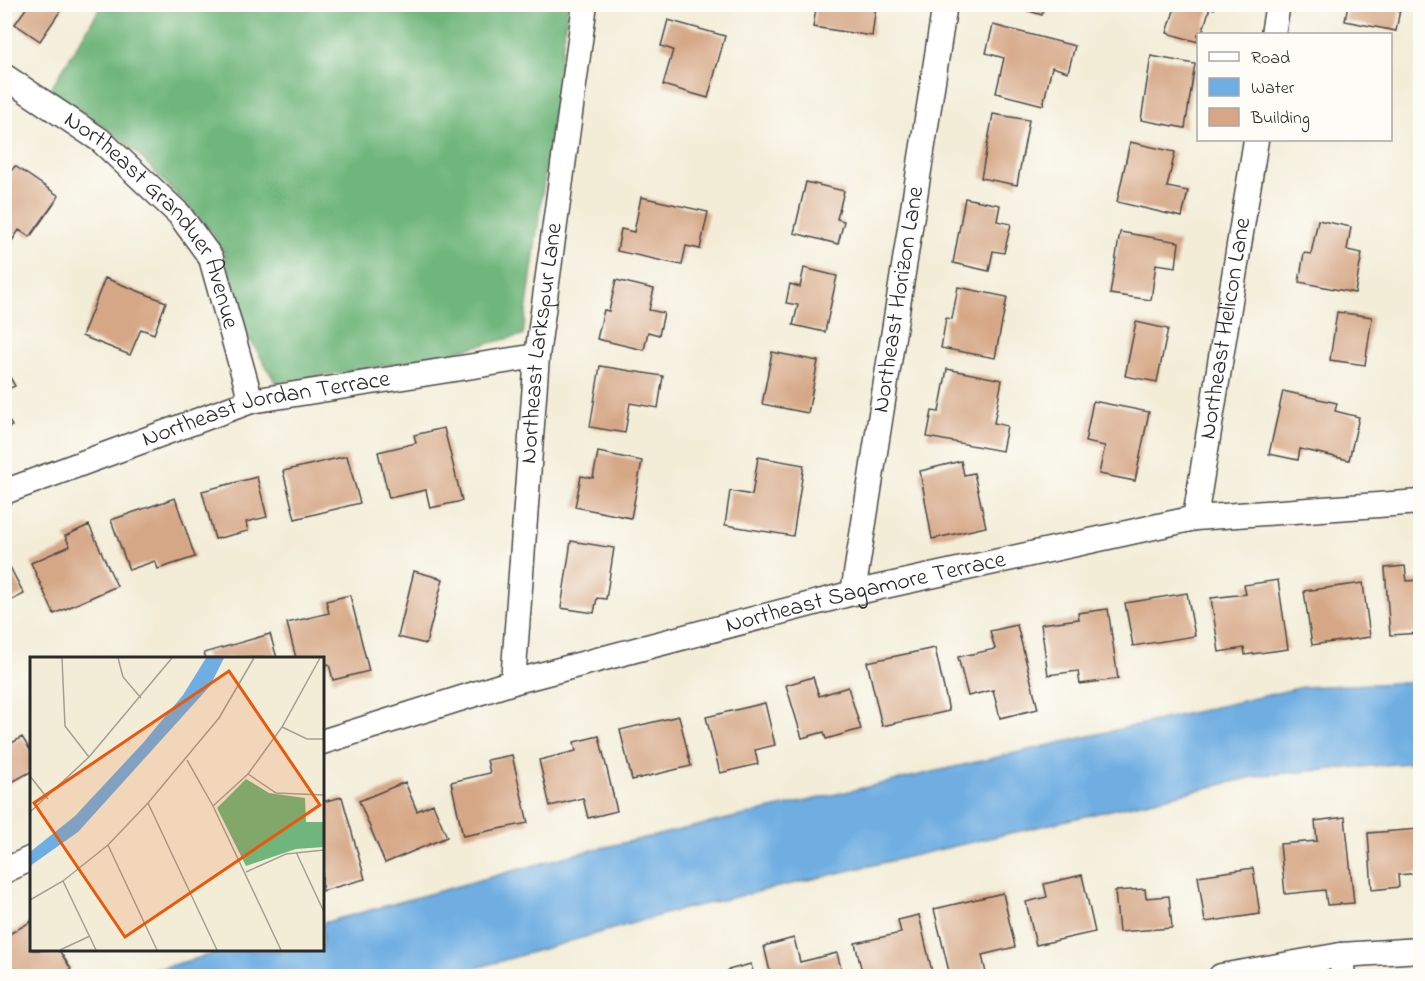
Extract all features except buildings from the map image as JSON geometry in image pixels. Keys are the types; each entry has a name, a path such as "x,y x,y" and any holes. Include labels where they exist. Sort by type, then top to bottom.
{"street":[{"name":"Northeast Larkspur Lane","path":"513,682 537,356 585,4"},
{"name":"Northeast Horizon Lane","path":"852,593 945,4"},
{"path":"1273,33 1278,4"},
{"name":"Northeast Granduer Avenue","path":"4,76 100,140 179,214 211,258 251,401"},
{"name":"Northeast Helicon Lane","path":"1195,518 1256,141"},
{"name":"Northeast Jordan Terrace","path":"4,492 251,401 537,356"},
{"name":"Northeast Sagamore Terrace","path":"324,741 513,682 852,593 1195,518 1420,502"},
{"path":"4,871 30,859"},
{"path":"1221,976 1342,966 1420,950"}],"green space":[{"path":"102,5 568,5 523,335 421,360 276,383 245,331 224,253 212,232 136,152 108,129 50,90"}],"water":[{"path":"1420,682 1420,762 1262,775 675,911 449,976 139,976 224,951 324,951 324,923 575,854 1303,687"}]}
